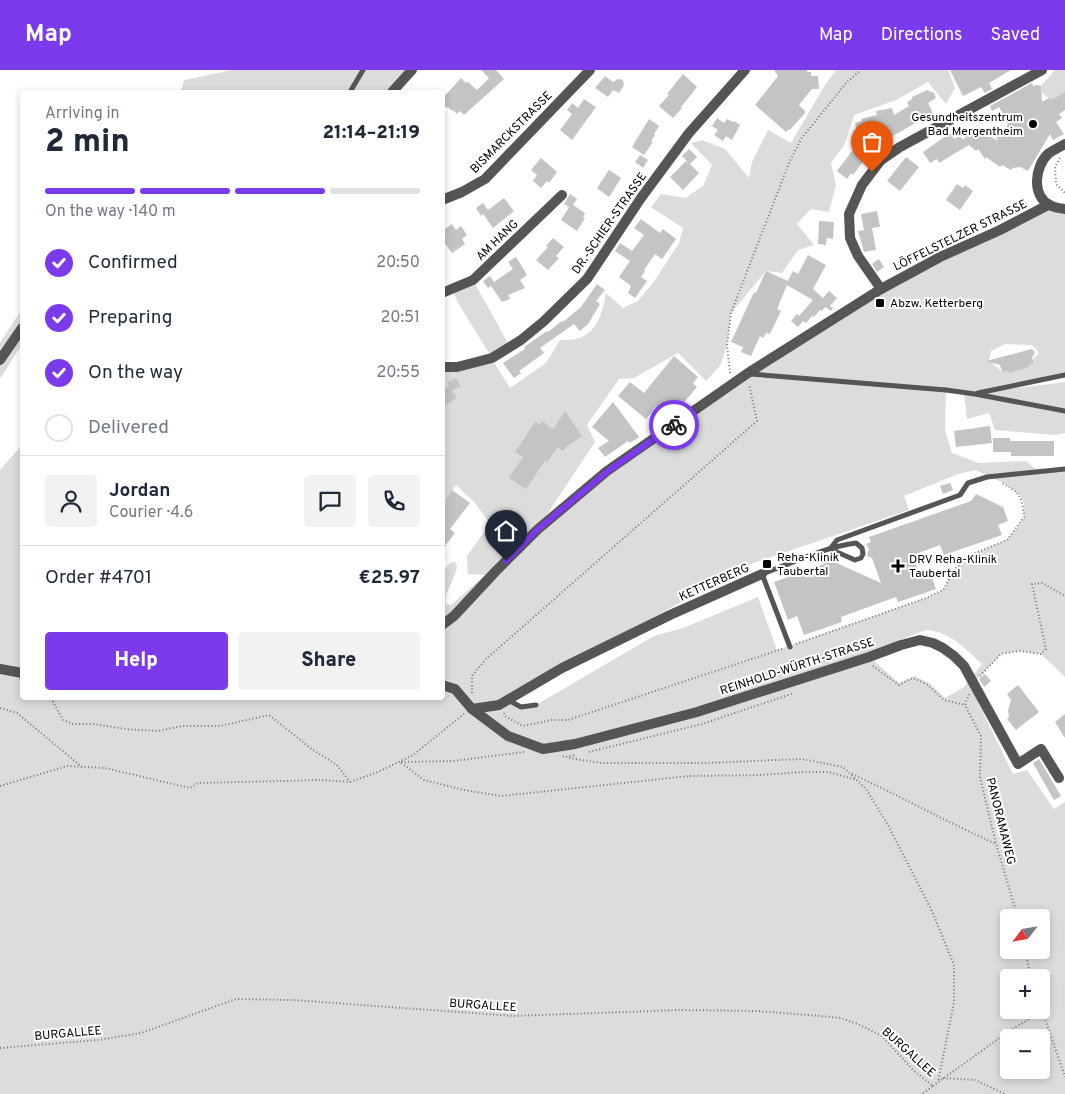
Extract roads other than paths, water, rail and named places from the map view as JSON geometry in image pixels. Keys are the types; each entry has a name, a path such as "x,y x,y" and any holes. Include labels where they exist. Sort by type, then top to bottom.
{"street":[{"path":"394,90 412,70"},
{"name":"BISMARCKSTRASSE","path":"445,199 485,179 590,70"},
{"name":"DR.-SCHIER-STRASSE","path":"445,367 457,367 492,358 521,340 543,322 588,278 641,198 689,133 745,70"},
{"path":"881,289 858,256 850,238 849,214 862,185 881,160 900,147 1042,70"},
{"path":"1064,149 1048,155 1038,171 1037,185 1041,196 1048,205 1065,209"},
{"name":"AM HANG","path":"445,292 473,280 562,195"},
{"name":"LÖFFELSTELZER STRASSE","path":"445,623 454,616 494,572 537,530 608,471 731,385 881,289 940,257 1000,230 1048,205"},
{"path":"0,360 20,331"},
{"name":"KETTERBERG","path":"472,709 499,705 562,668 670,615 762,574"},
{"name":"REINHOLD-WÜRTH-STRASSE","path":"472,709 508,736 543,750 575,744 697,712 869,657 900,644 920,640 933,643 954,656 964,666 1018,764 1041,750 1059,778"},
{"path":"0,670 20,673"},
{"path":"445,685 455,688 472,709"}],"lane":[{"path":"351,90 363,70"},
{"path":"748,374 975,394 1065,412"},
{"path":"975,394 1065,375"},
{"name":"KETTERBERG","path":"762,574 830,549 837,540 960,495 968,482 987,477 1065,469"},
{"path":"856,543 862,548 863,554 861,558 855,560 830,549 856,543"},
{"path":"762,574 790,647"},
{"path":"508,700 520,708 536,704"}],"place":[{"name":"Gesundheitszentrum Bad Mergentheim","path":"1033,124"},
{"name":"Abzw. Ketterberg","path":"880,303"},
{"name":"Reha-Klinik Taubertal","path":"767,564"},
{"name":"DRV Reha-Klinik Taubertal","path":"898,566"}]}
